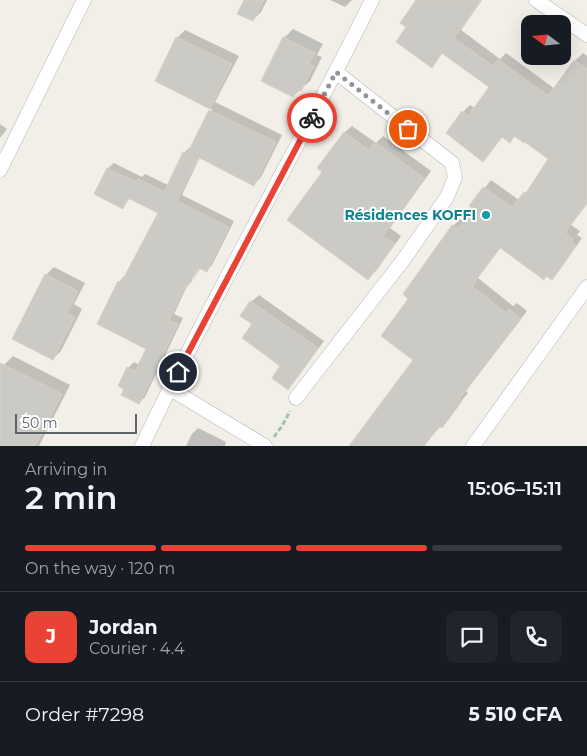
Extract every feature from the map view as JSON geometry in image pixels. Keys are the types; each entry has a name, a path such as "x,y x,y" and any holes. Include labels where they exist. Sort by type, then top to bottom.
{"street":[{"path":"0,170 84,0"},
{"path":"142,446 169,388 372,0"},
{"path":"536,0 587,35"},
{"path":"296,398 404,259 447,197 455,177 452,163 336,72"},
{"path":"473,446 587,287"},
{"path":"169,388 269,443"}],"path":[{"path":"269,443 282,426 296,398"}],"building":[{"path":"244,0 264,0 253,21 237,14"},
{"path":"416,0 481,0 454,38 493,66 498,59 548,96 574,60 587,69 587,202 565,233 573,239 571,243 576,246 552,280 546,276 544,280 499,247 472,286 506,313 509,309 521,319 459,399 462,401 442,428 439,426 424,446 349,446 413,360 381,336 408,299 403,294 452,225 458,229 473,208 469,206 483,187 512,207 524,192 526,193 548,159 514,136 510,143 502,137 483,162 446,133 462,111 468,116 489,87 442,53 432,68 396,42 406,27 400,23"},
{"path":"176,37 232,64 210,109 155,81"},
{"path":"283,37 315,53 309,64 314,66 301,91 297,89 293,97 261,81"},
{"path":"209,110 276,142 254,186 188,152"},
{"path":"344,132 369,150 375,142 425,179 383,236 395,244 368,280 287,220 322,172 317,168"},
{"path":"183,152 198,159 177,201 229,227 207,272 198,268 188,286 186,285 169,320 178,324 139,404 121,395 124,389 118,386 127,367 135,371 146,349 97,324 118,281 121,283 158,213 128,198 123,209 94,194 107,168 136,182 138,179 164,192"},
{"path":"45,274 78,291 67,313 75,317 53,360 12,339"},
{"path":"250,301 318,348 288,390 272,378 280,366 242,338 252,324 240,316"},
{"path":"0,363 62,394 35,446 0,446"}],"way so far":[{"path":"312,118 336,72 408,129"}],"place":[{"name":"Résidences KOFFI","path":"486,215"}],"route":[{"path":"178,372 312,118"}]}
